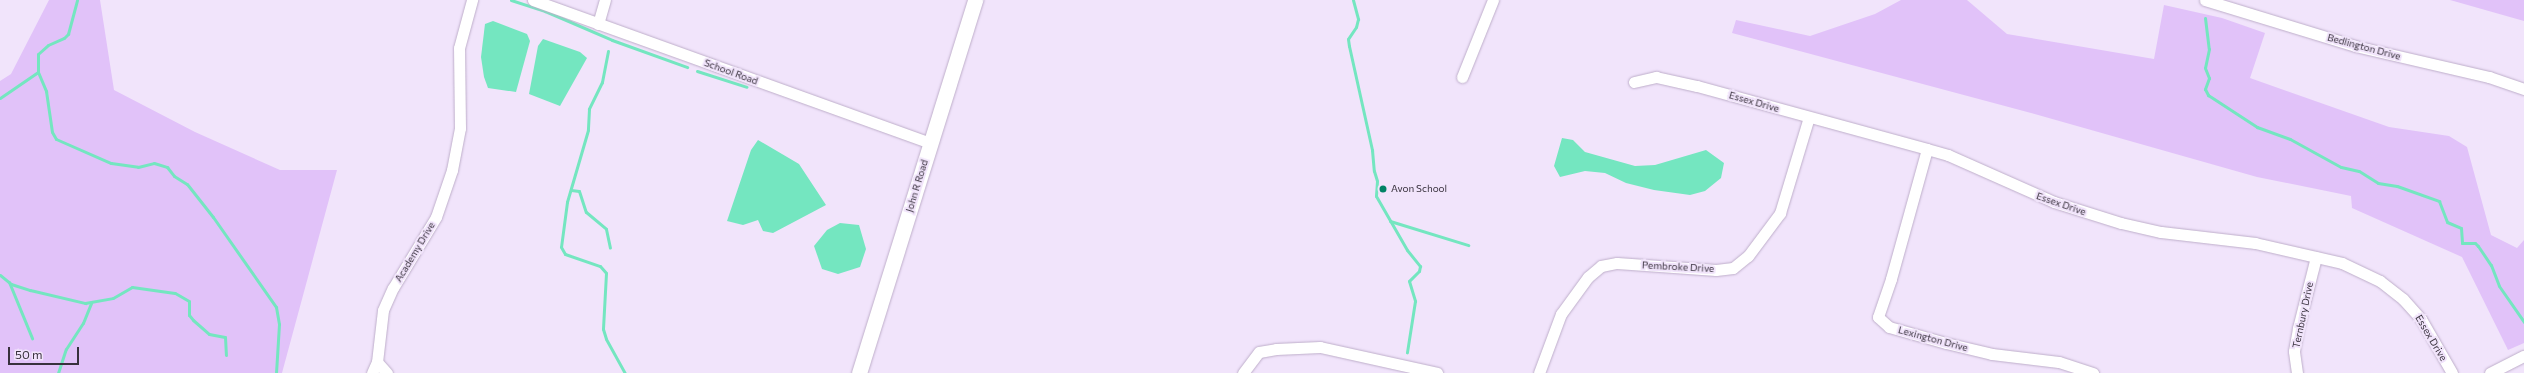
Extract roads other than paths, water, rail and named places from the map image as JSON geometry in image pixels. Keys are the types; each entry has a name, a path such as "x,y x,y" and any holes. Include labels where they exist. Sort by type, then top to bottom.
{"main road":[{"name":"John R Road","path":"859,373 976,0"}],"street":[{"name":"Academy Drive","path":"372,373 377,362 383,310 392,288 436,217 452,170 460,128 459,48 472,0"},
{"name":"School Road","path":"533,0 930,143"},
{"path":"598,24 605,0"},
{"path":"1462,77 1494,0"},
{"name":"Bedlington Drive","path":"2206,0 2355,46 2489,77 2524,89"},
{"name":"Essex Drive","path":"1634,82 1656,77 1948,155 2022,190 2085,213 2161,232 2255,243 2316,257 2362,271 2403,299 2421,319 2452,373"},
{"name":"Pembroke Drive","path":"1539,373 1561,314 1588,277 1601,266 1653,265 1716,270 1733,268 1748,256 1780,213 1809,117"},
{"name":"Lexington Drive","path":"1926,149 1892,279 1878,317 1889,327 1946,343 1992,354 2059,362 2093,373"},
{"name":"Ternbury Drive","path":"2297,373 2294,351 2298,328 2316,257"},
{"path":"1243,373 1259,352 1276,349 1320,347 1437,373"},
{"path":"2490,373 2524,356"},
{"path":"377,362 387,373"}],"waterway":[{"path":"0,98 38,72 38,54 48,45 64,38 68,34 77,0"},
{"path":"511,0 545,11 612,40 687,67"},
{"path":"1353,0 1358,19 1356,27 1348,39 1372,150 1374,171 1377,181 1376,196 1407,250 1420,266 1419,271 1409,281 1415,301 1407,352"},
{"path":"2205,18 2209,49 2205,68 2209,78 2205,89 2208,95 2257,127 2290,139 2341,167 2359,171 2378,183 2397,186 2439,201 2447,222 2461,228 2462,243 2475,243 2478,246 2491,265 2499,286 2524,322"},
{"path":"608,51 602,82 589,109 588,130 567,202 561,247 565,254 600,266 606,273 603,329 606,339 625,373"},
{"path":"697,71 747,87"},
{"path":"38,72 46,91 52,132 56,139 111,163 138,167 154,163 167,167 174,176 187,184 213,217 276,307 279,324 276,373"},
{"path":"571,190 579,191 586,212 606,229 610,248"},
{"path":"1390,221 1468,245"},
{"path":"0,275 11,284 85,303 113,298 132,287 175,293 189,301 189,315 193,320 209,334 225,337 226,355"},
{"path":"9,282 32,338"},
{"path":"58,373 66,349 83,323 91,303"}],"place":[{"name":"Avon School","path":"1383,189"}]}
